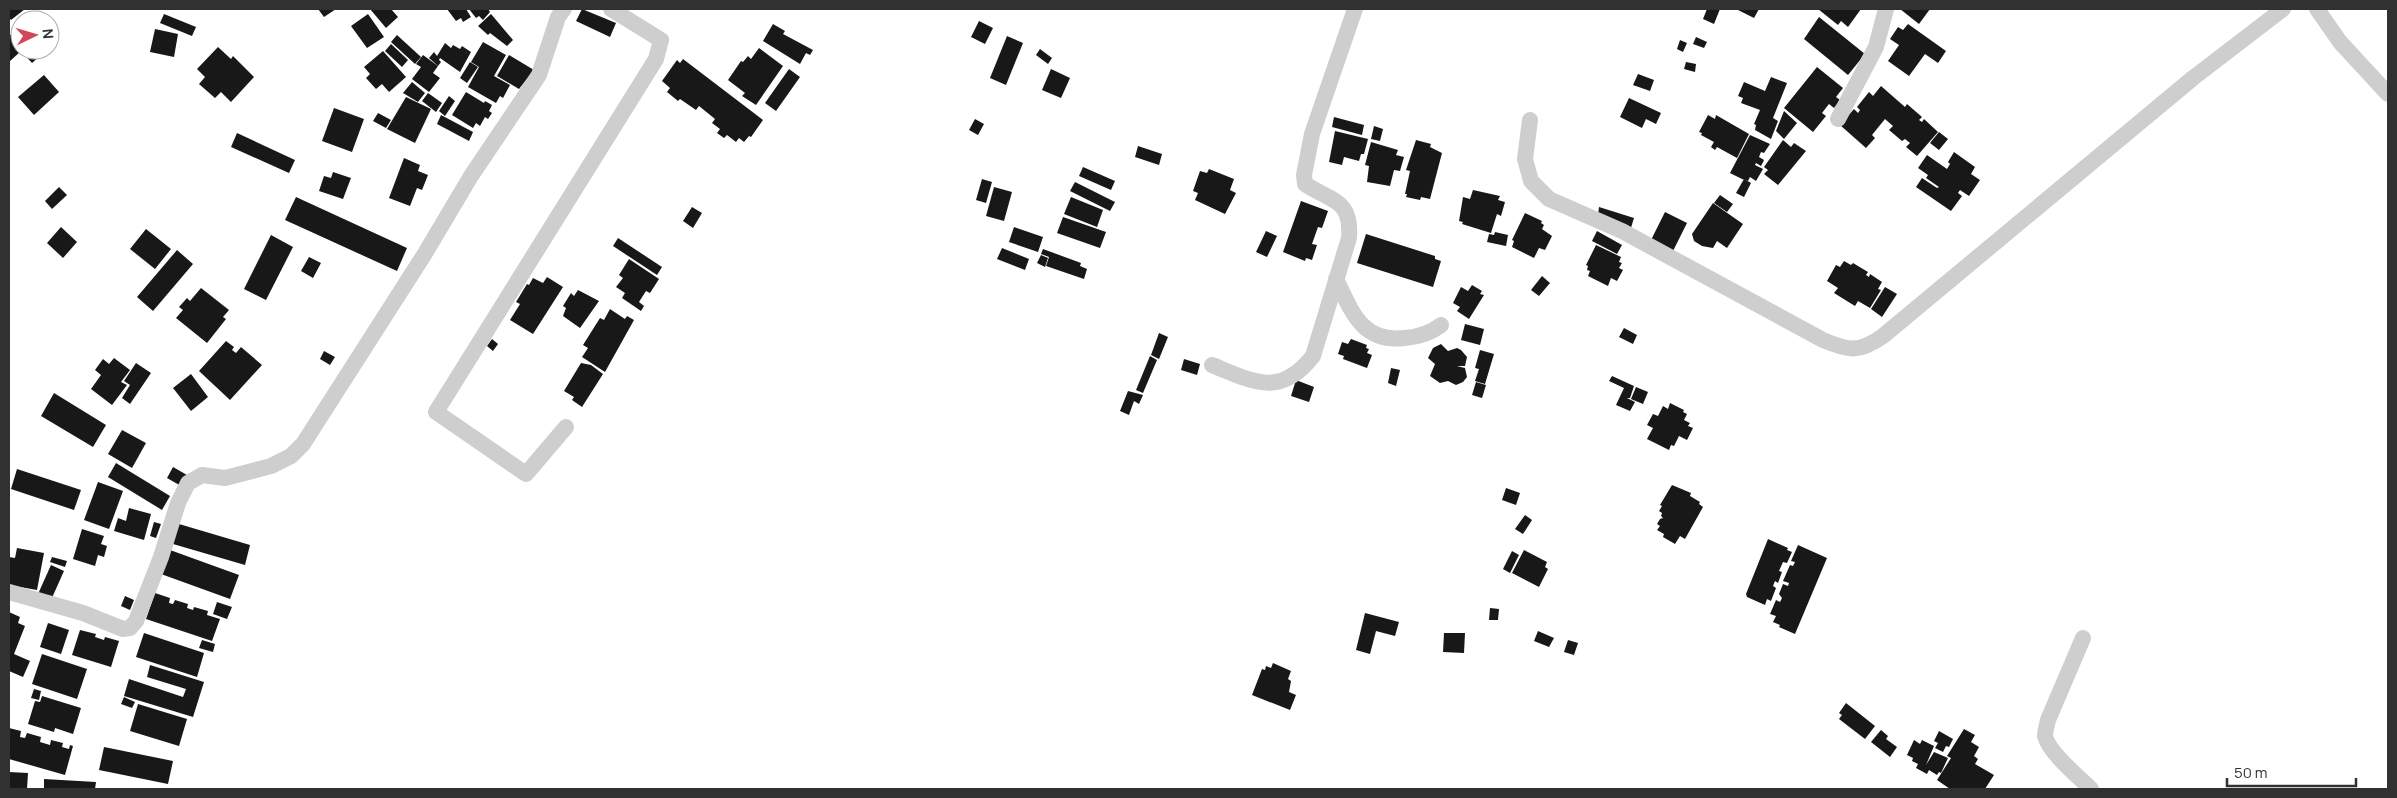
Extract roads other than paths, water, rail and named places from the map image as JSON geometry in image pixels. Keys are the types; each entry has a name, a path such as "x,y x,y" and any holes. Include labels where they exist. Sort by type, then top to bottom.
{"street":[{"path":"9,592 83,613 123,630 130,628 136,621 161,557 178,503 188,483 202,475 225,478 271,466 291,456 303,444 424,255 471,176 539,75 558,17 564,9"},
{"path":"566,427 526,474 436,412 656,59 661,40 611,9"},
{"path":"1212,365 1251,381 1268,384 1288,378 1302,370 1313,356 1349,238 1351,220 1340,204 1305,184 1304,175 1312,134 1355,9"},
{"path":"1838,119 1876,47 1886,9"},
{"path":"1530,120 1525,159 1531,181 1549,199 1622,231 1823,340 1854,350 1870,346 1883,336 2193,78 2284,9"},
{"path":"2317,9 2340,42 2388,94"},
{"path":"1336,279 1356,318 1368,331 1389,340 1427,333 1441,325"},
{"path":"2083,638 2048,720 2045,735 2060,758 2091,789"}]}
